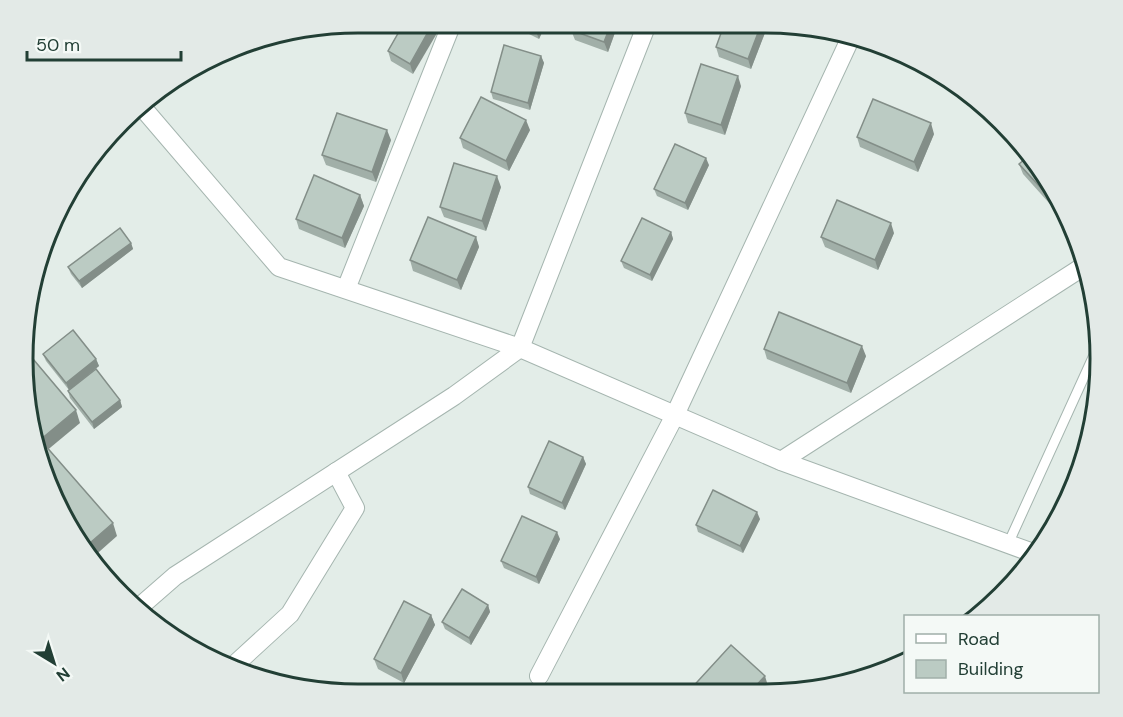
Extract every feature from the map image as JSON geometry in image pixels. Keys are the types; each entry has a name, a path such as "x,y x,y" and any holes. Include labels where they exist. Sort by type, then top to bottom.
{"street":[{"path":"346,289 448,33"},
{"path":"144,603 175,576 454,396 520,348 644,33"},
{"path":"539,676 674,417 848,44"},
{"path":"146,112 279,267 520,348 674,417 781,461 1027,551"},
{"path":"781,461 1078,270"},
{"path":"239,661 290,614 355,508 336,472"}],"lane":[{"path":"1008,543 1090,364"}],"building":[{"path":"398,33 427,33 410,64 388,51"},
{"path":"579,33 608,33 604,42"},
{"path":"721,33 758,33 748,59 716,47"},
{"path":"504,45 541,56 528,103 491,92"},
{"path":"701,64 738,76 721,125 685,113"},
{"path":"481,97 526,120 506,161 460,138"},
{"path":"873,99 931,123 914,162 857,137"},
{"path":"337,113 387,130 372,172 322,155"},
{"path":"675,144 706,158 685,203 654,189"},
{"path":"1023,160 1041,188 1019,164"},
{"path":"454,163 497,176 482,221 440,207"},
{"path":"314,175 360,195 342,238 296,219"},
{"path":"837,200 891,223 875,260 821,237"},
{"path":"428,217 476,237 457,280 410,260"},
{"path":"642,218 671,232 650,275 621,261"},
{"path":"120,228 131,243 79,281 68,267"},
{"path":"779,312 862,346 847,383 764,349"},
{"path":"73,330 96,359 66,383 43,354"},
{"path":"33,359 76,410 43,438 36,401"},
{"path":"96,369 120,400 92,422 68,391"},
{"path":"549,441 583,457 562,503 528,487"},
{"path":"44,445 113,523 90,543 58,483"},
{"path":"713,490 757,512 740,546 696,525"},
{"path":"522,516 557,532 536,577 501,561"},
{"path":"462,589 488,605 469,638 442,622"},
{"path":"404,601 431,615 401,673 374,659"},
{"path":"731,645 765,676 757,684 695,684"}]}
